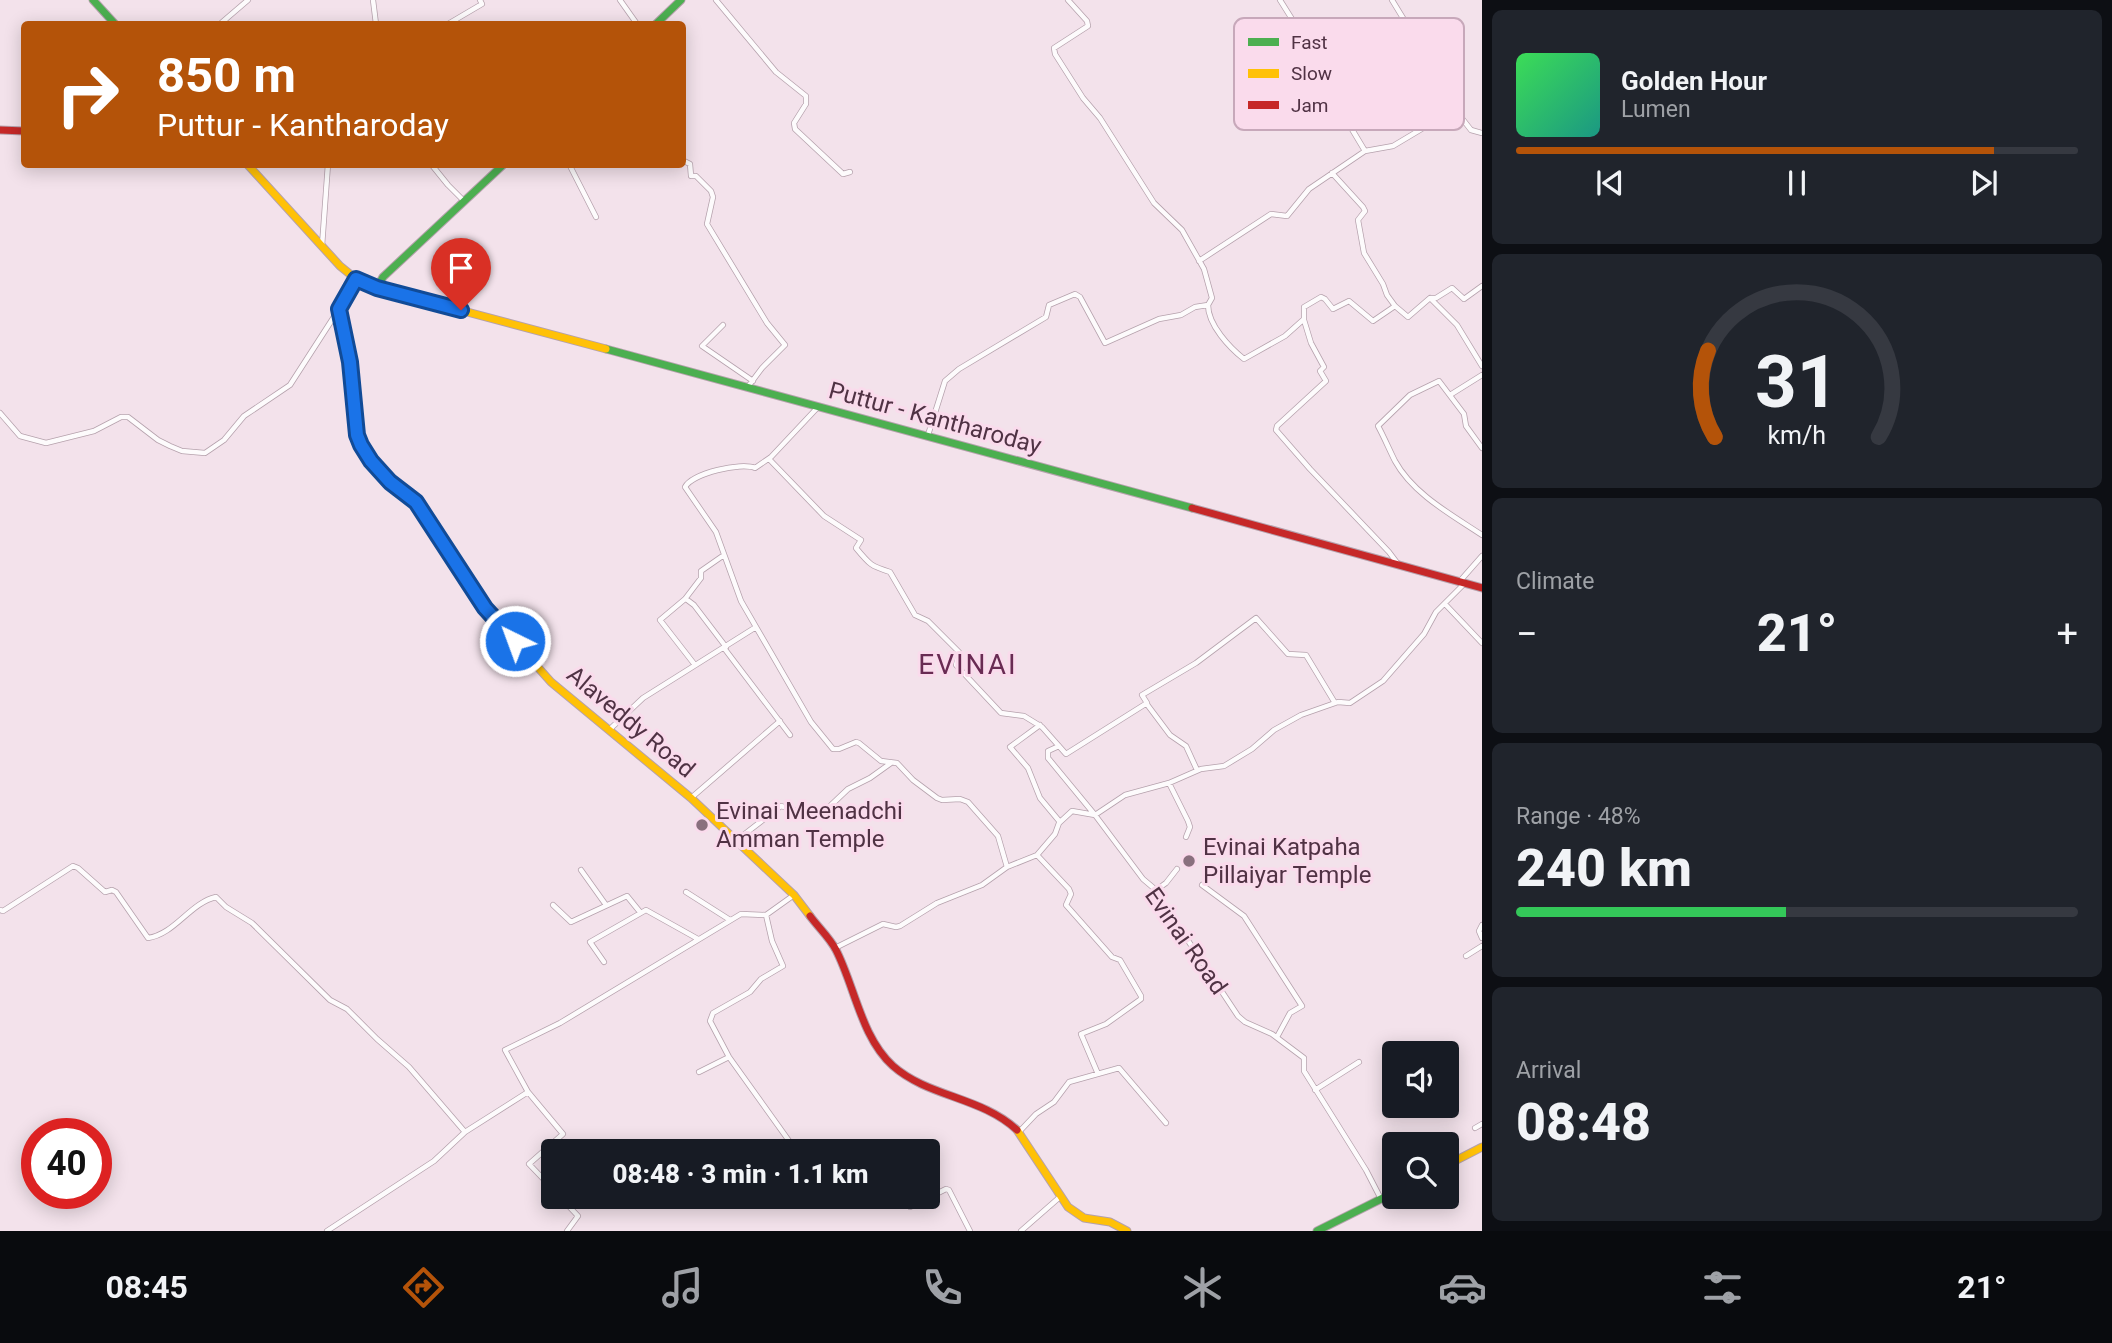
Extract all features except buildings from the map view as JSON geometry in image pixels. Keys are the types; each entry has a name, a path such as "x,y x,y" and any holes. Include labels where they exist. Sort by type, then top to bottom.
{"street":[{"path":"93,0 112,21"},
{"path":"224,21 248,0"},
{"path":"373,0 376,21"},
{"path":"454,21 482,4 480,0"},
{"path":"620,0 635,21"},
{"path":"659,21 680,0"},
{"path":"716,0 776,72 806,96 806,104 794,123 796,129 843,174 850,172"},
{"path":"1068,0 1087,21 1088,26 1054,48 1055,54 1154,203 1182,230 1204,269 1212,298 1208,306 1213,324 1244,359 1285,336 1304,320"},
{"path":"1280,0 1291,18"},
{"path":"1392,0 1403,18"},
{"path":"1464,122 1471,130 1482,133"},
{"path":"0,130 21,131"},
{"path":"1352,130 1365,151"},
{"path":"1199,261 1271,214 1287,216 1309,188 1365,151 1393,146 1421,130"},
{"path":"686,162 690,164 691,176 696,176 711,191 713,197 708,225 767,323 785,345 747,388"},
{"path":"0,413 20,436 46,443 94,431 121,416 128,416 170,446 182,451 205,453 224,440 244,416 290,385 356,279 322,247 251,168"},
{"path":"322,247 328,168"},
{"path":"434,168 464,201"},
{"path":"377,288 383,277 499,168"},
{"path":"571,168 596,217"},
{"path":"1332,173 1363,207 1365,211 1358,220 1364,253 1395,306 1408,317 1430,298 1436,298 1452,288 1464,299 1482,286"},
{"name":"Puttur - Kantharoday","path":"356,279 377,288 928,435 1482,588"},
{"path":"928,435 945,381 970,362 1046,317 1049,304 1075,294 1080,297 1105,343 1159,319 1181,315 1195,307 1208,306"},
{"path":"1395,306 1373,321 1349,302 1333,309 1321,297 1304,307 1304,320 1311,343 1324,367 1320,371 1326,381 1277,426 1276,430 1398,564"},
{"path":"1430,298 1457,325 1482,366"},
{"name":"Alaveddy Road","path":"339,309 350,362 357,435 361,445 390,482 416,502 485,608 551,682 691,798 794,895 835,948 874,1042 891,1064 906,1076 995,1113 1019,1132 1068,1207 1084,1217 1110,1222 1127,1231"},
{"path":"723,326 702,346 753,380"},
{"path":"1450,395 1482,375"},
{"path":"1482,448 1466,426 1464,414 1439,381 1410,395 1378,426 1396,462 1415,486 1437,506 1482,536"},
{"path":"817,407 769,459 755,468 747,465 702,474 685,487 716,532 741,601 811,722 827,743 833,749 839,749 856,742 881,761 894,761 937,798 960,799 974,808 998,836 1007,867"},
{"path":"769,459 824,516 861,540 856,548 877,569 890,572 915,615 928,621 959,652 956,665 959,670 1001,713 1024,716 1040,725 1066,754 1146,703"},
{"path":"695,665 660,620 685,599 701,578 701,571 724,555"},
{"path":"835,948 883,924 900,926 937,903 982,885 1007,867 1037,855 1055,834 1059,822 1075,810 1095,815 1125,795 1169,783 1197,770 1224,766 1252,749 1284,723 1335,703 1350,703 1383,681 1424,634 1436,612 1482,556"},
{"path":"686,599 694,605 790,735"},
{"path":"1445,604 1482,643"},
{"path":"1197,770 1186,746 1170,735 1142,695 1196,663 1256,618 1289,654 1306,655 1335,703"},
{"path":"608,731 643,698 757,627"},
{"path":"691,798 780,721"},
{"path":"1040,725 1010,747 1028,768 1040,798 1059,822"},
{"name":"Evinai Road","path":"1059,746 1048,751 1048,758 1143,879 1156,890 1170,924 1183,933 1238,1016 1277,1037 1304,1058 1304,1072 1366,1170 1381,1199"},
{"path":"737,840 781,806 813,816 829,807 848,789 894,761"},
{"path":"1169,783 1190,827 1186,836"},
{"path":"1037,855 1069,889 1071,894 1066,905 1112,957 1120,960 1141,996 1132,1006 1097,1029 1082,1034 1098,1074"},
{"path":"0,910 73,866 105,892 116,892 148,938 216,897 226,907 252,923 330,1000 347,1009 409,1067 465,1132"},
{"path":"1156,890 1166,883 1177,869"},
{"path":"581,870 606,905"},
{"path":"1202,884 1244,916 1302,1006 1290,1013 1277,1037"},
{"path":"686,892 730,920"},
{"path":"557,1139 563,1134 528,1092 505,1050 560,1023 741,914 766,915 794,895"},
{"path":"553,905 571,922 627,897 640,912"},
{"path":"604,962 590,942 640,912 650,911 698,939"},
{"path":"766,915 772,941 783,966 761,979 750,992 710,1017 729,1057 788,1139"},
{"path":"1482,925 1479,931 1482,938"},
{"path":"1466,956 1482,946"},
{"path":"699,1072 729,1057"},
{"path":"1315,1090 1359,1062"},
{"path":"1019,1132 1036,1114 1054,1102 1069,1083 1119,1068 1166,1123"},
{"path":"327,1231 434,1161 465,1132 528,1092"},
{"path":"1475,1128 1482,1124"},
{"path":"1459,1159 1482,1147"},
{"path":"541,1153 529,1164 541,1176"},
{"path":"940,1192 949,1190 970,1231"},
{"path":"1021,1231 1060,1196"},
{"path":"1317,1231 1381,1199"},
{"path":"567,1231 578,1216 572,1209"}],"traffic: fast":[{"path":"93,0 112,21"},
{"path":"659,21 681,0"},
{"path":"377,288 383,277 500,168"},
{"path":"356,279 339,309 350,362 357,435 371,461 390,482 416,502 466,579"},
{"path":"606,349 1192,508"},
{"path":"1317,1231 1382,1198"}],"traffic: slow":[{"path":"251,168 340,266 356,279 377,288 606,349"},
{"path":"466,579 485,608 551,682 691,798 794,895 810,916"},
{"path":"1017,1130 1068,1207 1084,1218 1110,1222 1127,1231"},
{"path":"1459,1159 1482,1147"}],"traffic: jam":[{"path":"0,130 21,131"},
{"path":"1192,508 1482,588"},
{"path":"810,916 836,950 873,1041 893,1066 922,1084 988,1110 1017,1130"}],"place":[{"name":"Evinai Meenadchi Amman Temple","path":"702,825"},
{"name":"Evinai Katpaha Pillaiyar Temple","path":"1189,861"}],"district":[{"name":"EVINAI","path":"968,664"}],"route":[{"path":"461,310 377,288 356,279 339,309 350,362 357,435 371,461 390,482 416,502 485,608 515,641"}]}
